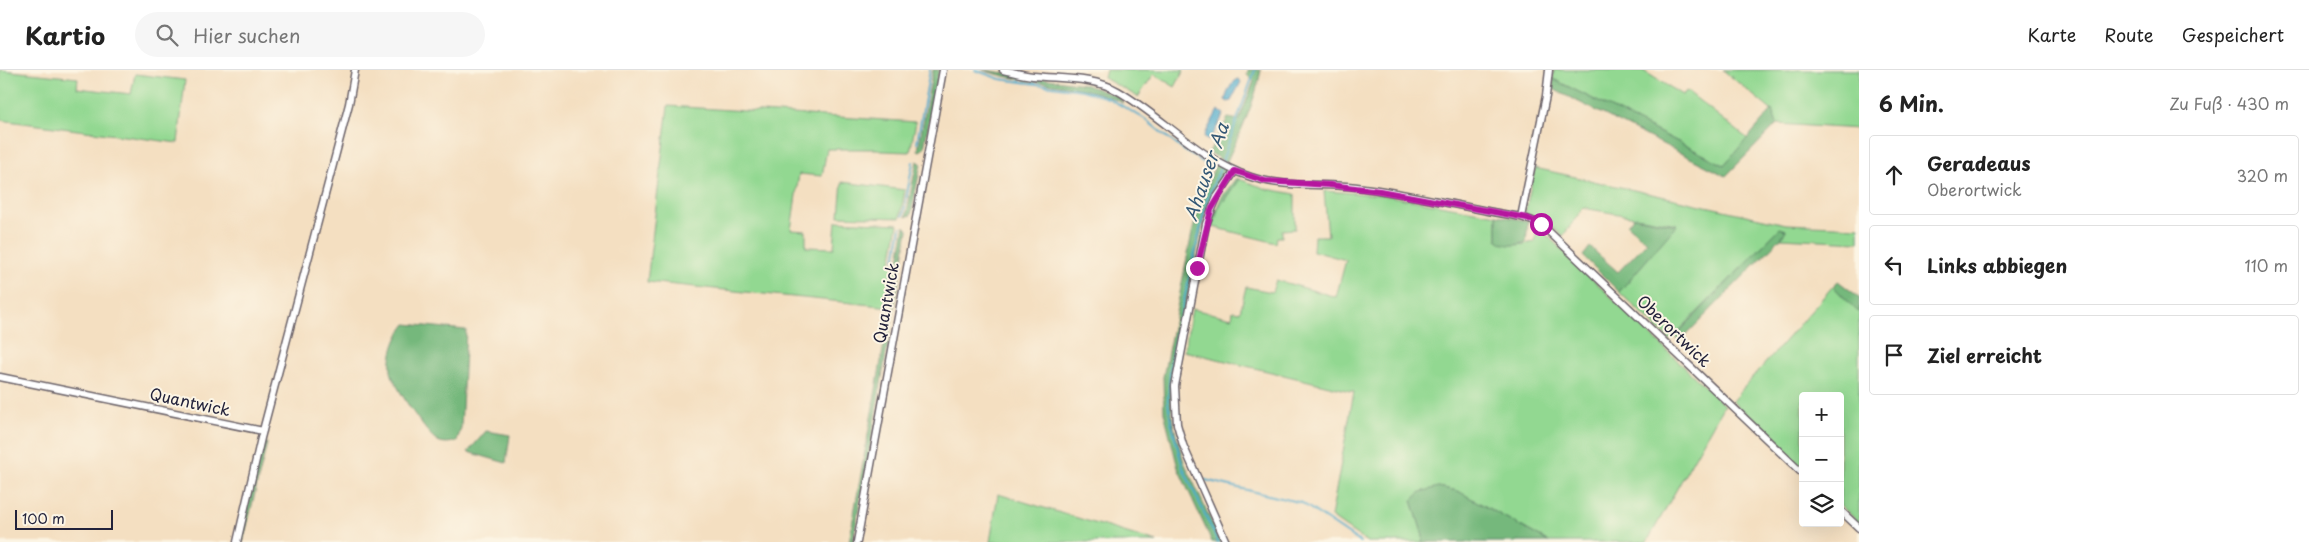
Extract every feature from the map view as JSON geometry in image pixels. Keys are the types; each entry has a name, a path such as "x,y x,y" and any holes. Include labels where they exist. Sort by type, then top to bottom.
{"street":[{"path":"237,542 263,431 349,104 355,70"},
{"name":"Quantwick","path":"858,542 943,70"},
{"name":"Oberortwick","path":"1004,70 1031,76 1088,81 1105,85 1134,102 1216,160 1235,171 1265,181 1330,185 1380,191 1521,217 1546,228 1799,470"},
{"path":"1521,217 1546,96 1549,70"},
{"path":"1226,542 1182,445 1177,424 1175,386 1206,224 1217,196 1235,171"},
{"name":"Quantwick","path":"0,377 263,431"},
{"path":"1844,514 1859,528"}],"green space":[{"path":"0,70 78,78 77,88 131,94 135,74 185,80 178,143 0,120"},
{"path":"933,70 939,70 924,148 920,151 918,150"},
{"path":"983,70 1084,84 1119,97 1123,103 1089,90 1018,79"},
{"path":"1106,70 1184,70 1175,87 1154,74 1138,97 1104,78"},
{"path":"1248,70 1261,70 1251,106 1226,163 1209,152 1228,118 1239,120 1254,81 1247,74"},
{"path":"1554,70 1642,70 1682,95 1687,91 1748,139 1724,165 1553,79"},
{"path":"1723,70 1859,70 1859,129 1777,124 1771,110"},
{"path":"1553,79 1724,165 1772,110 1777,124 1726,176 1553,89"},
{"path":"668,106 916,122 910,152 881,151 878,149 827,149 822,176 799,174 791,230 806,231 806,247 834,248 836,221 898,224 891,263 899,265 891,307 647,282"},
{"path":"917,161 921,163 911,215 906,217"},
{"path":"1216,163 1229,170 1214,192 1206,211 1174,359 1171,396 1173,423 1184,462 1221,542 1212,542 1178,468 1164,412 1163,377 1192,233 1201,201"},
{"path":"1535,168 1786,224 1859,227 1859,242 1781,238 1786,230 1780,228 1670,340 1619,292 1677,224 1583,208 1563,236 1546,222 1525,213"},
{"path":"1236,178 1239,179 1218,209 1213,227 1209,226 1221,198"},
{"path":"1239,179 1267,189 1295,194 1295,229 1282,230 1282,237 1277,237 1276,243 1213,227 1218,209"},
{"path":"842,182 905,190 900,218 839,216"},
{"path":"1324,191 1382,195 1497,215 1497,239 1518,245 1535,242 1537,226 1724,405 1647,542 1549,542 1458,491 1438,487 1412,500 1423,536 1422,542 1367,542 1331,517 1354,392 1184,351 1192,309 1232,318 1233,311 1240,312 1246,287 1272,292 1276,280 1336,297 1346,260 1313,251 1314,236 1328,236"},
{"path":"1497,215 1528,221 1526,242 1511,245 1497,240"},
{"path":"1634,217 1677,225 1619,292 1583,256 1590,247 1618,272 1647,242 1627,225"},
{"path":"905,226 908,230 853,542 849,542"},
{"path":"1780,228 1786,230 1781,238 1682,339 1678,340 1675,336"},
{"path":"1838,281 1859,297 1859,313 1833,286"},
{"path":"1833,286 1859,313 1859,523 1844,509 1844,392 1799,392 1799,465 1732,401"},
{"path":"406,324 466,330 461,428 457,441 442,443 426,430 411,409 393,377 391,371 392,352 396,340"},
{"path":"486,431 510,435 506,463 468,452"},
{"path":"262,443 267,443 243,542 239,542"},
{"path":"1438,487 1458,491 1549,542 1422,542 1423,536 1412,500 1421,492"},
{"path":"998,494 1157,542 990,542"}],"water":[{"path":"1239,79 1241,82 1231,101 1228,102 1225,100 1228,91 1234,82"},
{"path":"1218,110 1224,114 1210,140 1207,140 1204,136"}],"waterway":[{"path":"917,143 930,70"},
{"path":"975,70 1000,79 1082,90 1108,98 1145,119 1183,150 1211,167"},
{"name":"Ahauser Aa","path":"1222,161 1255,70"},
{"path":"903,216 913,162"},
{"name":"Ahauser Aa","path":"1218,542 1183,468 1171,422 1168,401 1171,359 1193,260 1207,200 1221,166"},
{"path":"895,260 901,227"},
{"path":"1205,480 1302,503 1360,542"}],"route":[{"path":"1197,268 1206,224 1211,210 1217,196 1235,171 1265,181 1356,187 1380,191 1527,218 1541,224"}]}
